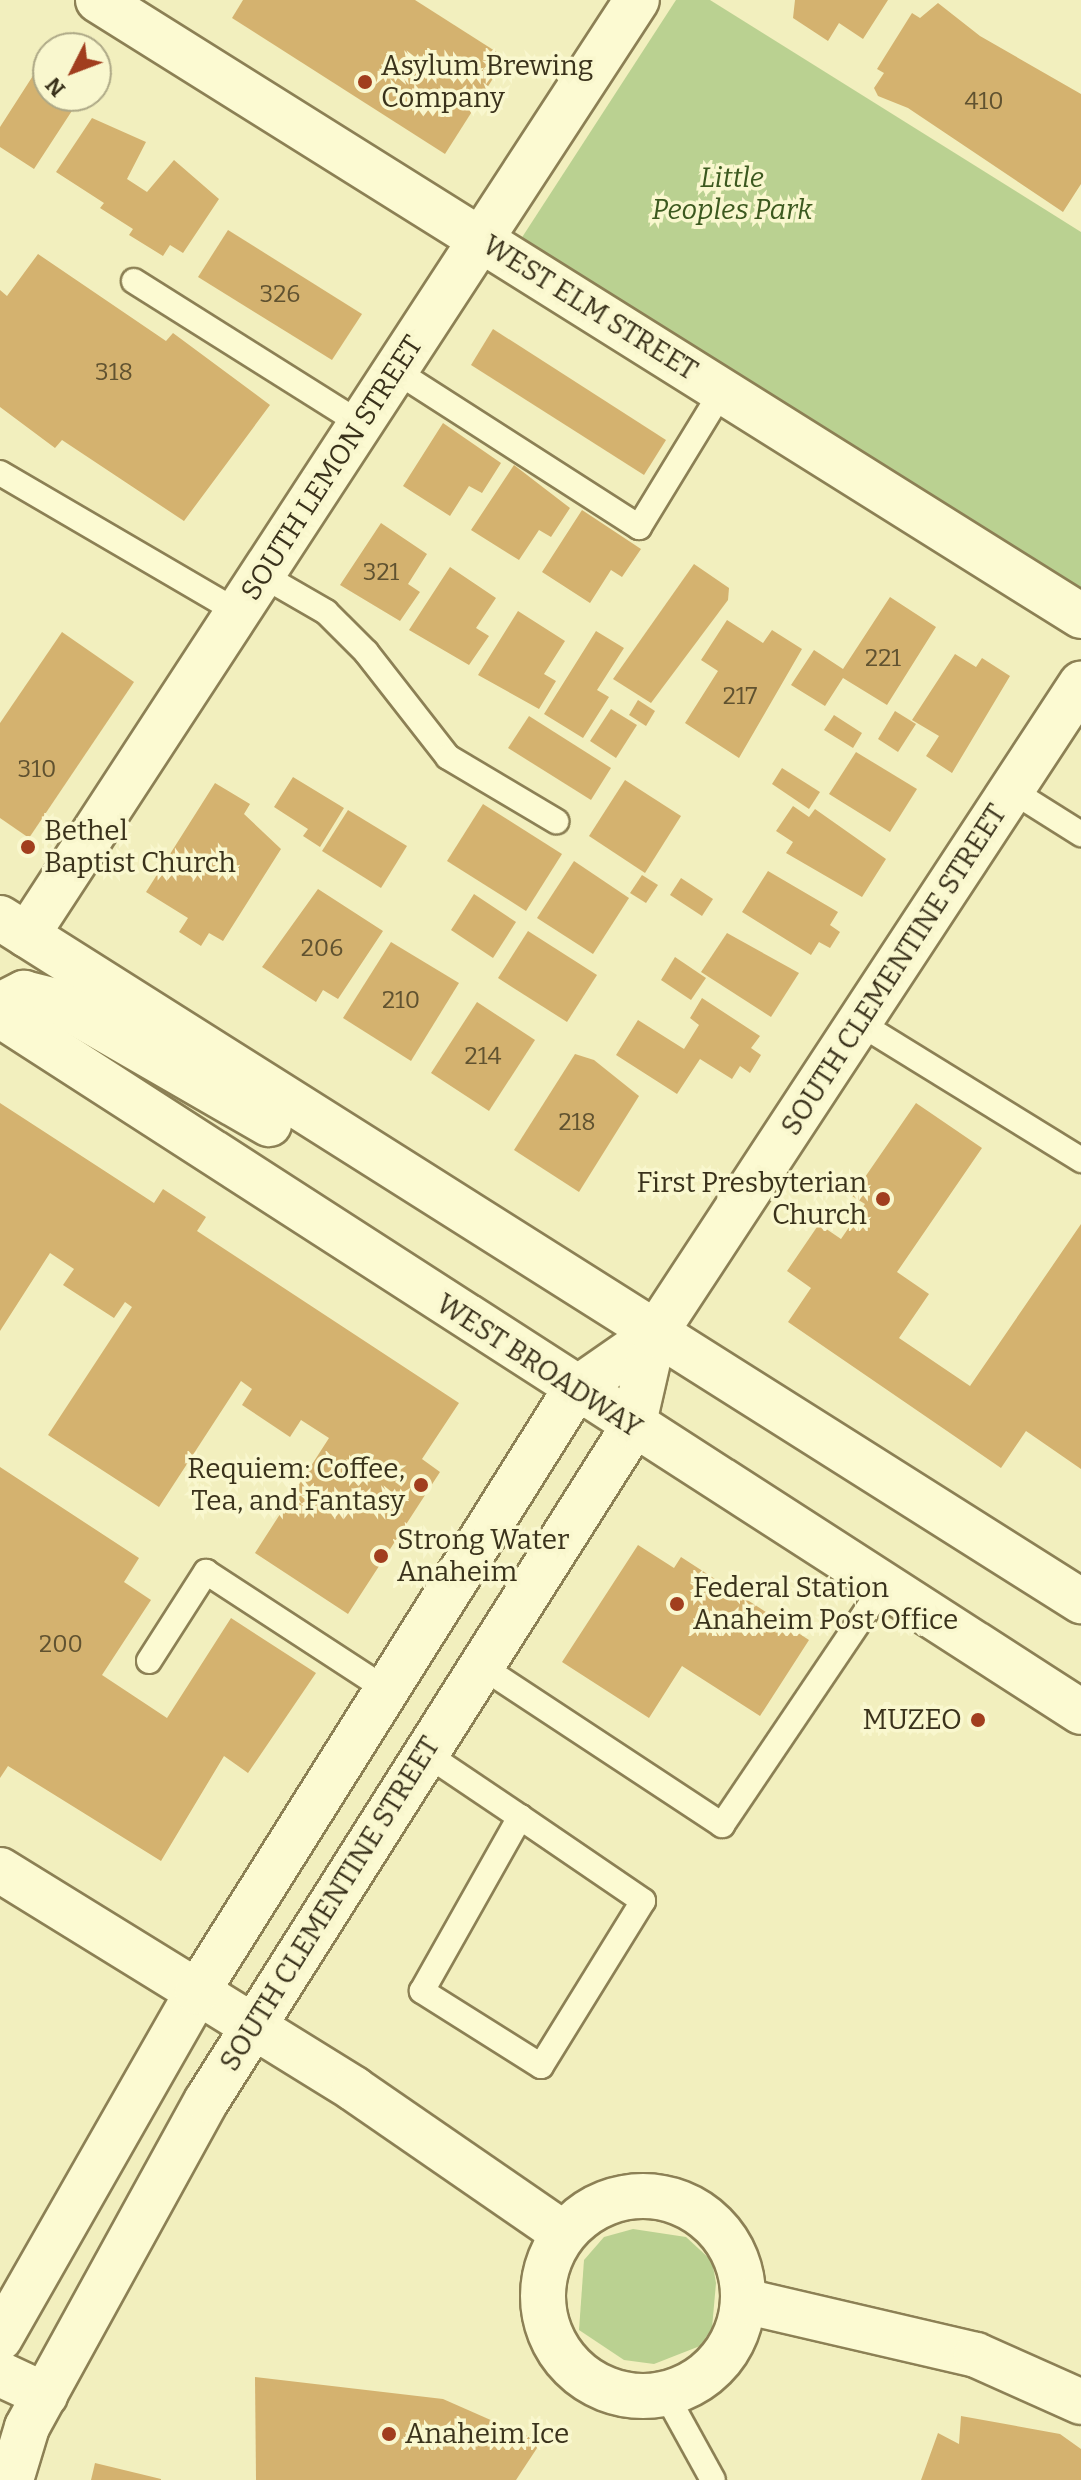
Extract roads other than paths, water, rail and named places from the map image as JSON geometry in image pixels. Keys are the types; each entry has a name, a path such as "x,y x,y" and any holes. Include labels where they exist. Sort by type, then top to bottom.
{"street":[{"name":"WEST ELM STREET","path":"98,0 1081,616"},
{"name":"SOUTH LEMON STREET","path":"9,935 238,612 637,0"},
{"name":"SOUTH CLEMENTINE STREET","path":"11,2480 45,2395 251,2025 633,1427 654,1335 861,1024 1081,684"},
{"path":"9,935 329,1128 1081,1601"},
{"path":"0,1005 24,993 55,1001 289,1136 319,1136 329,1128"},
{"name":"WEST BROADWAY","path":"0,1015 575,1390 1081,1712"},
{"name":"SOUTH CLEMENTINE STREET","path":"0,2338 197,1992 575,1390 654,1335"},
{"path":"0,1870 251,2025 563,2233"},
{"path":"631,2196 664,2198 697,2211 721,2232 738,2263 744,2301 731,2346 711,2371 665,2393 608,2391 558,2351 542,2298 563,2233 597,2206 631,2196"},
{"path":"744,2301 976,2355 1081,2402"},
{"path":"0,2374 45,2395"}],"lane":[{"path":"134,281 361,424"},
{"path":"396,371 639,527 722,391"},
{"path":"0,473 238,612"},
{"path":"262,575 336,622 448,757 556,821"},
{"path":"1011,790 1081,834"},
{"path":"861,1024 1081,1160"},
{"path":"149,1661 206,1572 387,1690"},
{"path":"481,1666 722,1825 883,1586"},
{"path":"425,1753 520,1817 643,1901 541,2066 422,1991 520,1817"},
{"path":"665,2393 713,2480"}],"place":[{"name":"Asylum Brewing Company","path":"365,82"},
{"name":"Bethel Baptist Church","path":"28,847"},
{"name":"First Presbyterian Church","path":"883,1199"},
{"name":"Requiem: Coffee, Tea, and Fantasy","path":"421,1485"},
{"name":"Strong Water Anaheim","path":"381,1556"},
{"name":"Federal Station Anaheim Post Office","path":"677,1604"},
{"name":"MUZEO","path":"978,1720"},
{"name":"Anaheim Ice","path":"389,2434"}],"park label":[{"name":"Little Peoples Park","path":"732,194"}]}
